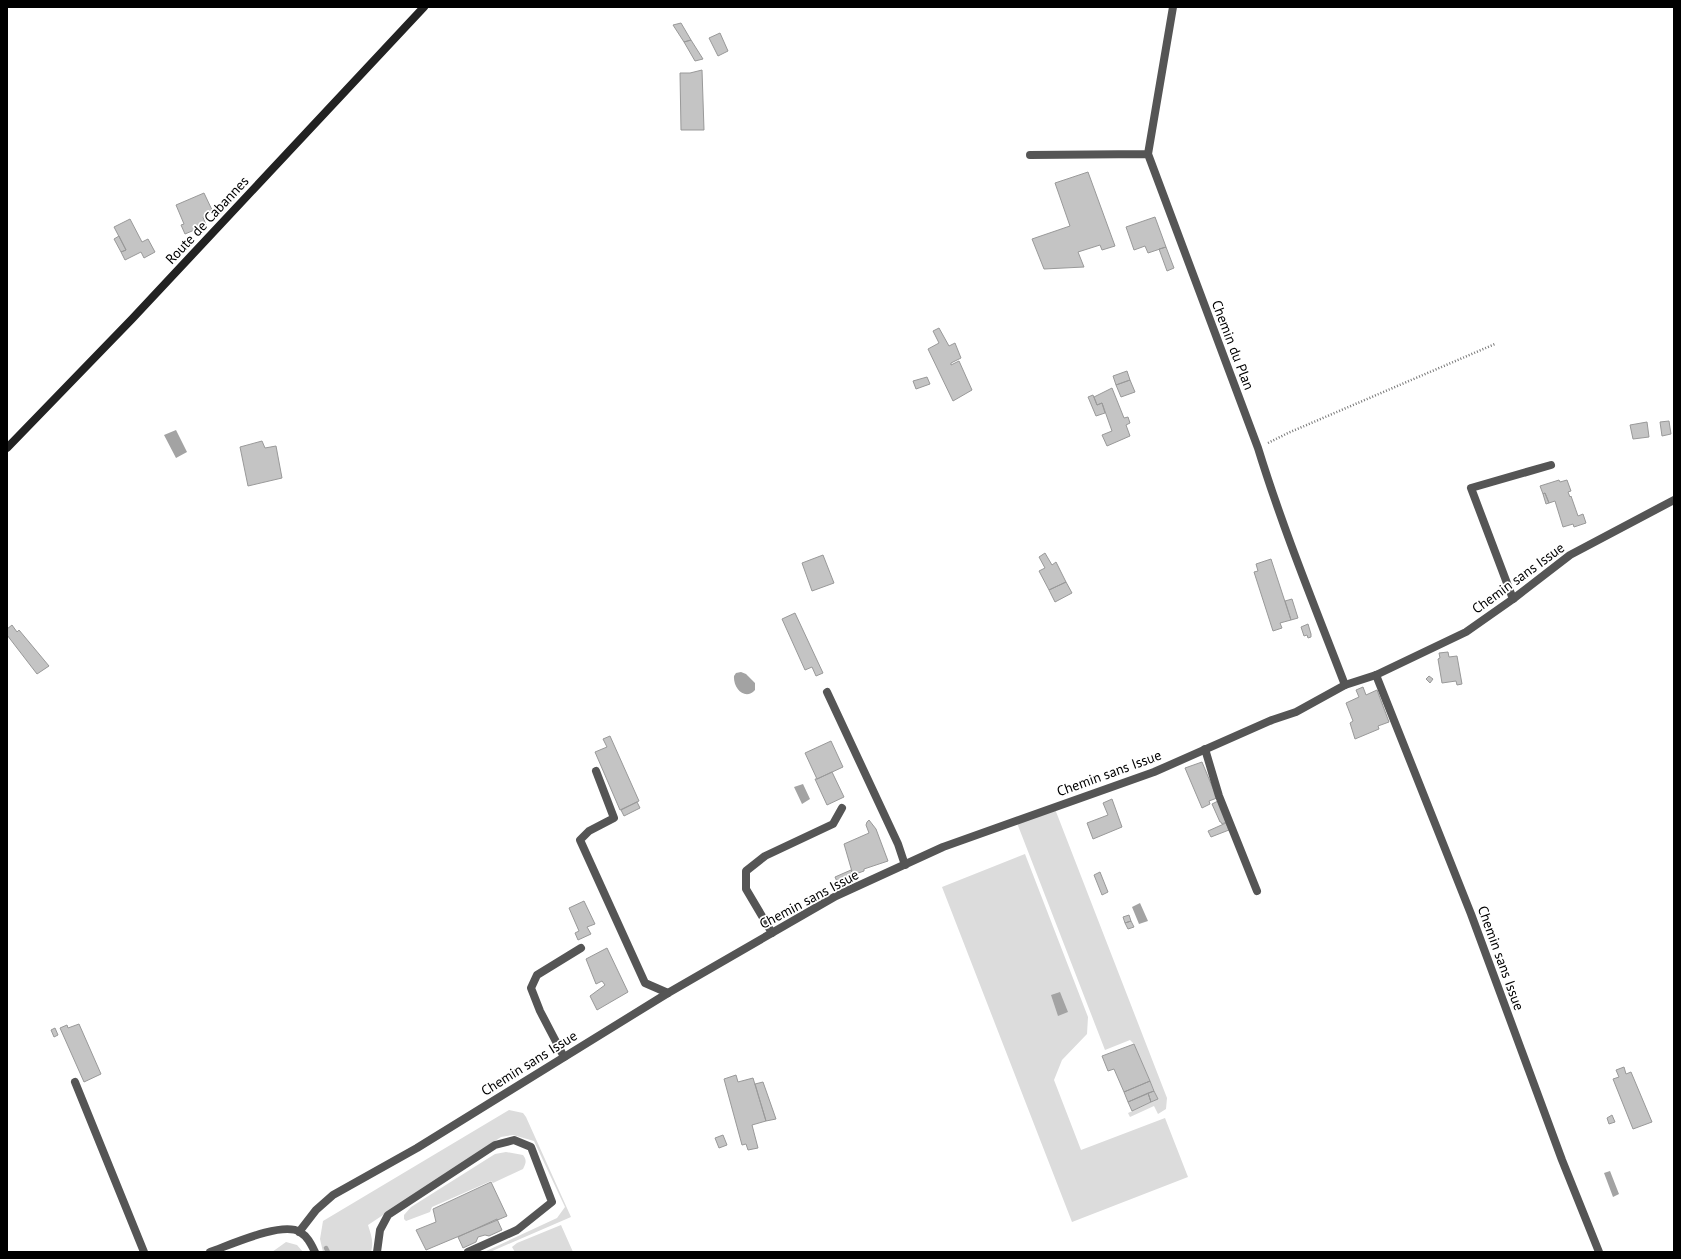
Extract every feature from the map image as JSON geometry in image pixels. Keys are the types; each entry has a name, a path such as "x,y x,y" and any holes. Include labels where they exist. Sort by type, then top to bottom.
{"main road":[{"name":"Route de Cabannes","path":"7,448 138,314 424,7"}],"street":[{"path":"1030,155 1148,154 1173,7"},
{"name":"Chemin du Plan","path":"1148,154 1258,448 1298,564 1345,686"},
{"path":"1514,599 1471,488 1552,465"},
{"name":"Chemin sans Issue","path":"299,1232 316,1210 333,1195 417,1148 668,993 836,896 942,847 1154,772 1272,720 1296,712 1345,686 1376,675 1466,632 1514,599 1570,555 1674,500"},
{"name":"Chemin sans Issue","path":"1376,675 1471,914 1562,1160 1599,1252"},
{"path":"827,692 898,844 905,865"},
{"path":"1205,749 1219,796 1257,891"},
{"path":"596,771 614,818 588,831 580,840 645,983 668,993"},
{"path":"772,933 746,889 746,871 765,856 833,824 842,808"},
{"path":"564,1057 540,1011 532,988 537,975 581,948"},
{"path":"76,1082 144,1252"},
{"path":"377,1252 380,1230 388,1215 495,1145 514,1140 531,1147 552,1202 517,1230 468,1252"},
{"path":"210,1252 275,1229 290,1229 299,1232 309,1240 315,1252"}],"path":[{"path":"1258,448 1288,433 1494,344"}],"shaded area":[{"path":"176,430 187,452 176,458 164,435"},
{"path":"741,672 746,674 755,683 755,690 751,693 744,694 740,692 735,685 734,676 736,673"},
{"path":"803,784 810,799 802,804 794,787"},
{"path":"1055,809 1167,1098 1166,1109 1158,1114 1154,1106 1130,1117 1128,1113 1158,1099 1134,1044 1130,1040 1105,1050 1017,823"},
{"path":"1025,854 1088,1017 1087,1034 1062,1060 1054,1080 1081,1150 1165,1118 1188,1177 1072,1222 942,887"},
{"path":"1140,903 1148,921 1139,924 1132,907"},
{"path":"1060,992 1068,1012 1058,1016 1051,995"},
{"path":"509,1110 523,1113 526,1117 571,1217 490,1252 484,1252 557,1218 565,1207 534,1141 513,1135 501,1137 368,1225 372,1241 371,1252 323,1252 320,1239 323,1221"},
{"path":"506,1152 523,1155 526,1162 523,1169 493,1183 491,1181 432,1207 430,1212 406,1221 404,1219 404,1215 411,1207 495,1154"},
{"path":"1610,1171 1619,1194 1613,1197 1604,1173"},
{"path":"561,1225 573,1252 515,1252 512,1247 517,1243"},
{"path":"286,1242 297,1245 303,1252 272,1252"}],"building":[{"path":"681,23 691,40 684,42 673,25"},
{"path":"720,33 728,51 718,56 709,38"},
{"path":"691,40 703,59 695,61 684,42"},
{"path":"702,70 704,130 681,130 680,73 690,73"},
{"path":"1088,172 1115,246 1102,250 1100,245 1078,252 1084,267 1044,269 1032,239 1070,226 1055,183"},
{"path":"204,193 213,212 203,217 206,225 185,234 181,225 184,224 176,205"},
{"path":"1155,217 1166,247 1148,253 1145,246 1134,250 1126,227"},
{"path":"130,219 142,242 148,239 155,252 144,258 141,252 125,260 121,252 126,250 114,227"},
{"path":"119,236 126,250 121,252 114,239"},
{"path":"1166,247 1174,268 1167,271 1159,249"},
{"path":"939,328 949,346 955,343 961,358 951,363 951,365 959,361 972,390 953,401 928,349 939,343 933,331"},
{"path":"1127,371 1130,380 1116,385 1113,376"},
{"path":"927,377 930,384 916,389 913,381"},
{"path":"1130,380 1135,392 1121,397 1116,385"},
{"path":"1112,388 1124,418 1128,417 1130,423 1126,425 1130,436 1107,446 1102,435 1112,431 1102,403 1097,405 1094,397"},
{"path":"1093,395 1097,405 1102,403 1105,413 1096,416 1088,397"},
{"path":"1669,421 1671,434 1662,436 1660,422"},
{"path":"1647,422 1649,437 1633,439 1630,425"},
{"path":"262,441 265,448 276,446 282,478 248,486 240,447"},
{"path":"1559,480 1560,482 1567,480 1571,491 1568,492 1570,497 1571,496 1578,516 1583,514 1586,523 1574,527 1573,524 1563,527 1555,501 1549,503 1540,486"},
{"path":"1545,493 1549,503 1546,504 1543,494"},
{"path":"1045,553 1052,565 1056,562 1066,582 1049,590 1039,571 1045,568 1039,557"},
{"path":"823,555 834,583 812,591 802,563"},
{"path":"1271,559 1291,620 1280,623 1282,628 1273,631 1254,572 1258,571 1256,564"},
{"path":"1066,582 1072,593 1055,602 1049,590"},
{"path":"1292,599 1298,618 1291,620 1285,601"},
{"path":"795,613 823,673 816,676 812,667 805,670 782,619"},
{"path":"1308,624 1311,637 1308,638 1307,635 1304,636 1301,627"},
{"path":"12,625 17,632 19,630 49,666 37,674 7,635 7,629"},
{"path":"1448,652 1449,657 1457,656 1462,684 1457,685 1456,681 1442,683 1438,659 1440,658 1439,653"},
{"path":"1429,676 1433,679 1430,683 1426,679"},
{"path":"1363,687 1366,695 1377,690 1389,722 1378,726 1379,729 1355,739 1350,723 1353,721 1346,703 1359,697 1356,690"},
{"path":"610,736 639,801 620,810 595,752 607,747 603,739"},
{"path":"831,741 843,767 817,779 805,753"},
{"path":"1202,762 1217,798 1209,801 1210,804 1202,808 1185,768"},
{"path":"832,772 844,797 827,805 815,779"},
{"path":"1112,799 1122,827 1093,839 1087,823 1108,815 1103,803"},
{"path":"1218,801 1226,822 1222,824 1212,804"},
{"path":"637,802 640,808 624,816 621,810"},
{"path":"869,820 876,829 888,861 864,869 864,871 853,875 844,844 869,833 866,825"},
{"path":"1226,823 1229,830 1211,837 1208,831"},
{"path":"851,870 854,879 839,886 835,877"},
{"path":"1100,872 1108,892 1102,895 1094,875"},
{"path":"584,901 595,924 587,927 591,934 578,940 575,933 579,931 569,908"},
{"path":"1129,915 1131,921 1125,923 1123,917"},
{"path":"1131,921 1134,927 1128,929 1125,923"},
{"path":"607,948 628,992 597,1010 590,996 605,985 602,981 596,984 586,959"},
{"path":"79,1024 101,1074 84,1082 60,1028 67,1025 68,1028"},
{"path":"55,1028 58,1035 54,1037 51,1030"},
{"path":"1134,1044 1150,1081 1124,1092 1114,1069 1108,1071 1102,1056"},
{"path":"1624,1067 1626,1074 1631,1072 1652,1122 1633,1129 1613,1079 1619,1077 1616,1070"},
{"path":"736,1075 738,1082 753,1078 766,1121 752,1125 758,1148 748,1150 746,1144 742,1145 724,1079"},
{"path":"1150,1081 1154,1091 1128,1102 1124,1092"},
{"path":"763,1082 776,1119 766,1121 755,1084"},
{"path":"1154,1091 1158,1099 1151,1102 1148,1093"},
{"path":"1148,1093 1151,1102 1132,1111 1128,1102"},
{"path":"1612,1115 1615,1122 1609,1124 1607,1118"},
{"path":"723,1135 727,1145 719,1148 715,1138"},
{"path":"491,1182 507,1216 426,1250 416,1230 436,1222 433,1209"},
{"path":"497,1219 502,1230 489,1236 485,1235 478,1237 476,1242 463,1248 458,1237"}],"waterway":[{"path":"326,1248 328,1252"}]}
